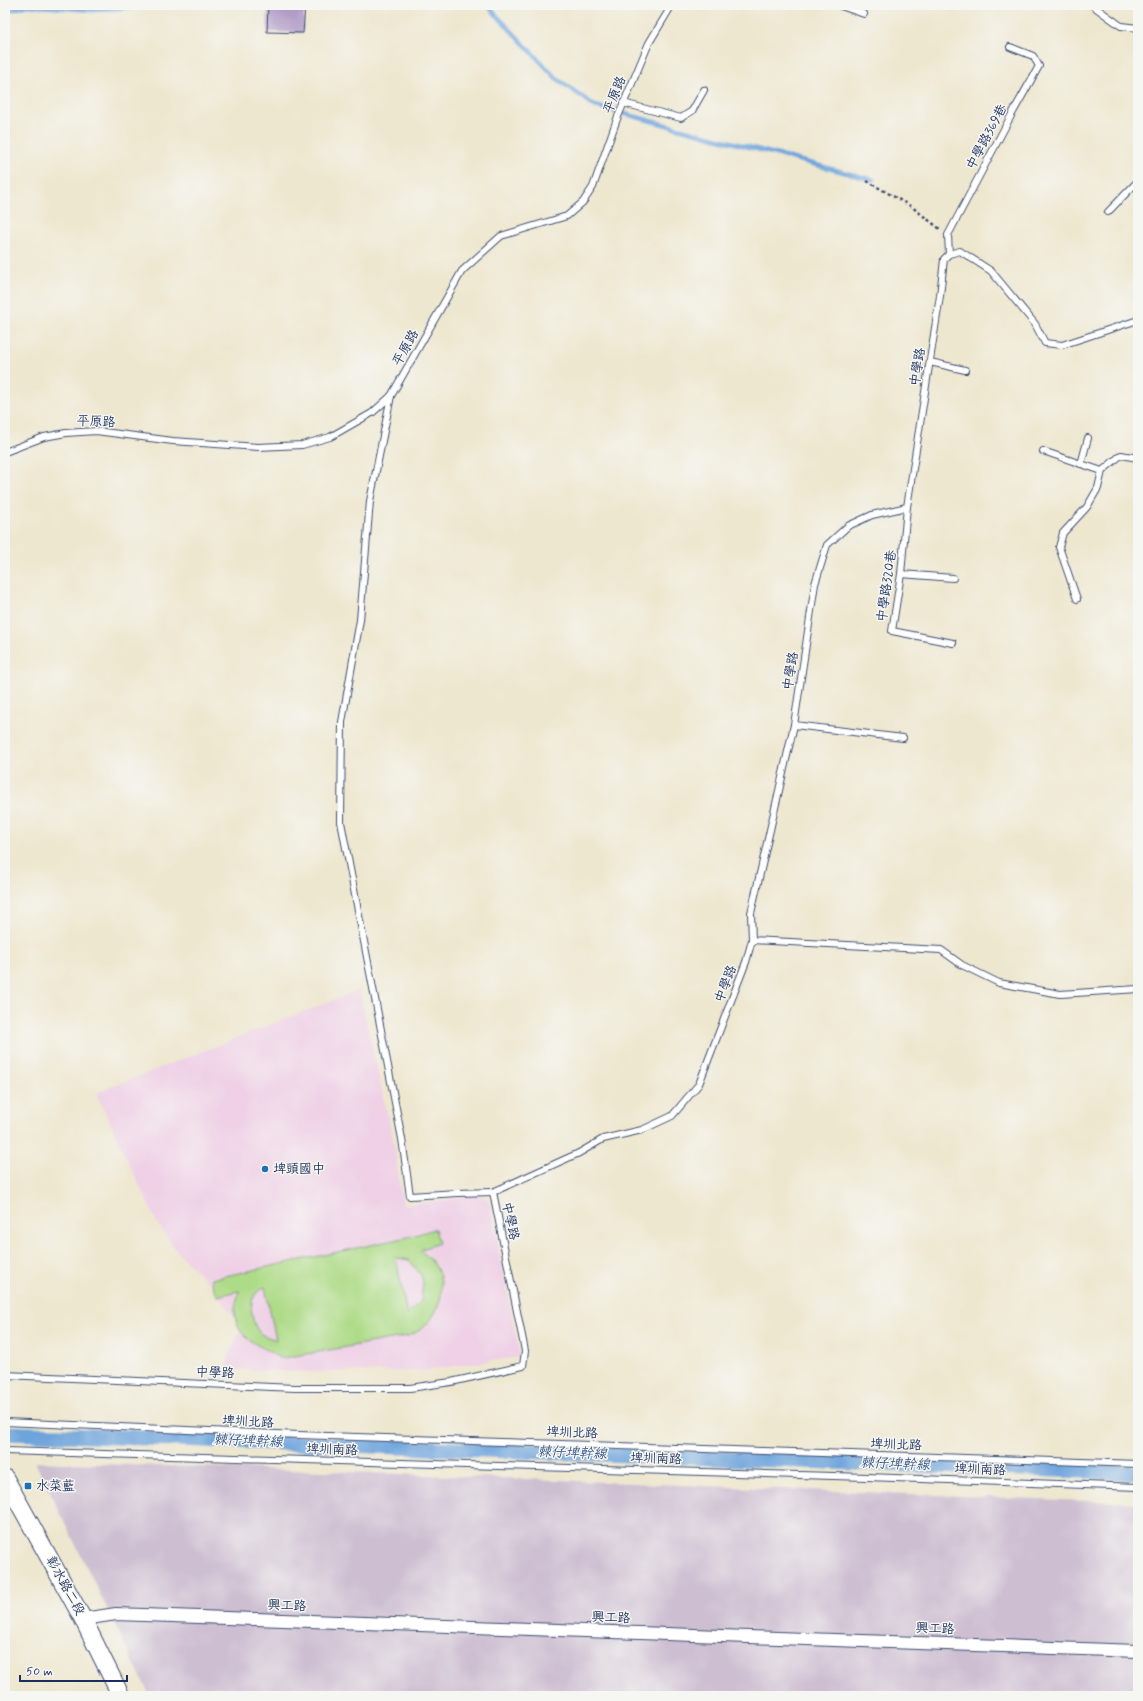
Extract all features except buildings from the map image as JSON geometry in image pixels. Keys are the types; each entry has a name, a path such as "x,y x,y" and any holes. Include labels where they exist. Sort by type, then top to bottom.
{"main road":[{"name":"彰水路二段","path":"5,1478 83,1619 121,1696"}],"street":[{"name":"興工路","path":"83,1619 116,1614 1138,1651"}],"lane":[{"name":"平原路","path":"5,452 44,437 66,432 96,431 258,447 302,445 330,437 372,413 391,396 462,271 501,236 567,216 583,202 593,187 623,103 649,43 672,5"},
{"path":"838,5 864,14"},
{"path":"1092,5 1121,26 1138,28"},
{"name":"中學路369巷","path":"948,236 1039,66 1033,56 1010,47"},
{"path":"623,103 681,118 692,111 704,90"},
{"path":"1108,212 1138,180"},
{"path":"948,236 949,254 960,252 991,271 1035,324 1045,343 1062,345 1138,320"},
{"name":"中學路","path":"5,1375 295,1388 410,1388 452,1382 523,1366 525,1350 493,1192 579,1153 603,1139 642,1130 672,1116 699,1084 746,962 752,940 751,913 794,726 816,584 827,545 848,526 872,515 907,506 940,296 944,259 949,254"},
{"path":"930,362 965,370"},
{"path":"391,396 370,502 360,620 342,722 341,822 402,1139 410,1196 457,1192 493,1192"},
{"path":"1081,464 1088,438"},
{"path":"1042,452 1102,471"},
{"path":"1077,599 1059,546 1063,533 1087,507 1098,488 1102,471 1121,454 1138,458"},
{"name":"中學路320巷","path":"907,506 901,574 892,631 953,643"},
{"path":"901,574 953,578"},
{"path":"794,726 903,738"},
{"path":"752,940 941,950 962,966 999,983 1060,994 1138,989"},
{"name":"埤圳北路","path":"5,1422 299,1435 1138,1464"},
{"name":"埤圳南路","path":"5,1451 867,1477 1138,1487"}],"path":[{"path":"867,181 912,207 948,236"}],"shaded area":[{"name":"埤頭國中","path":"359,990 394,1144 403,1205 468,1195 479,1195 486,1198 490,1204 520,1357 418,1371 307,1372 226,1369 230,1352 243,1329 207,1281 181,1256 158,1225 96,1093"},
{"path":"35,1462 323,1471 1138,1503 1138,1696 150,1696"}],"green space":[{"path":"435,1229 439,1243 422,1249 421,1251 436,1267 440,1277 441,1287 437,1308 432,1317 418,1332 408,1336 279,1358 250,1340 240,1329 236,1322 235,1310 239,1291 217,1296 211,1279 408,1237","holes":["396,1258 409,1260 421,1275 423,1282 421,1301 407,1315","265,1287 276,1340 261,1334 255,1326 253,1320 251,1309 253,1299 257,1292"]}],"waterway":[{"path":"5,12 27,5 92,10 158,5"},
{"path":"487,5 556,78 595,106 873,180"},
{"name":"棘仔埤幹線","path":"5,1433 1138,1473"}],"place":[{"name":"埤頭國中","path":"265,1169"},
{"name":"水菜藍","path":"28,1486"}]}
